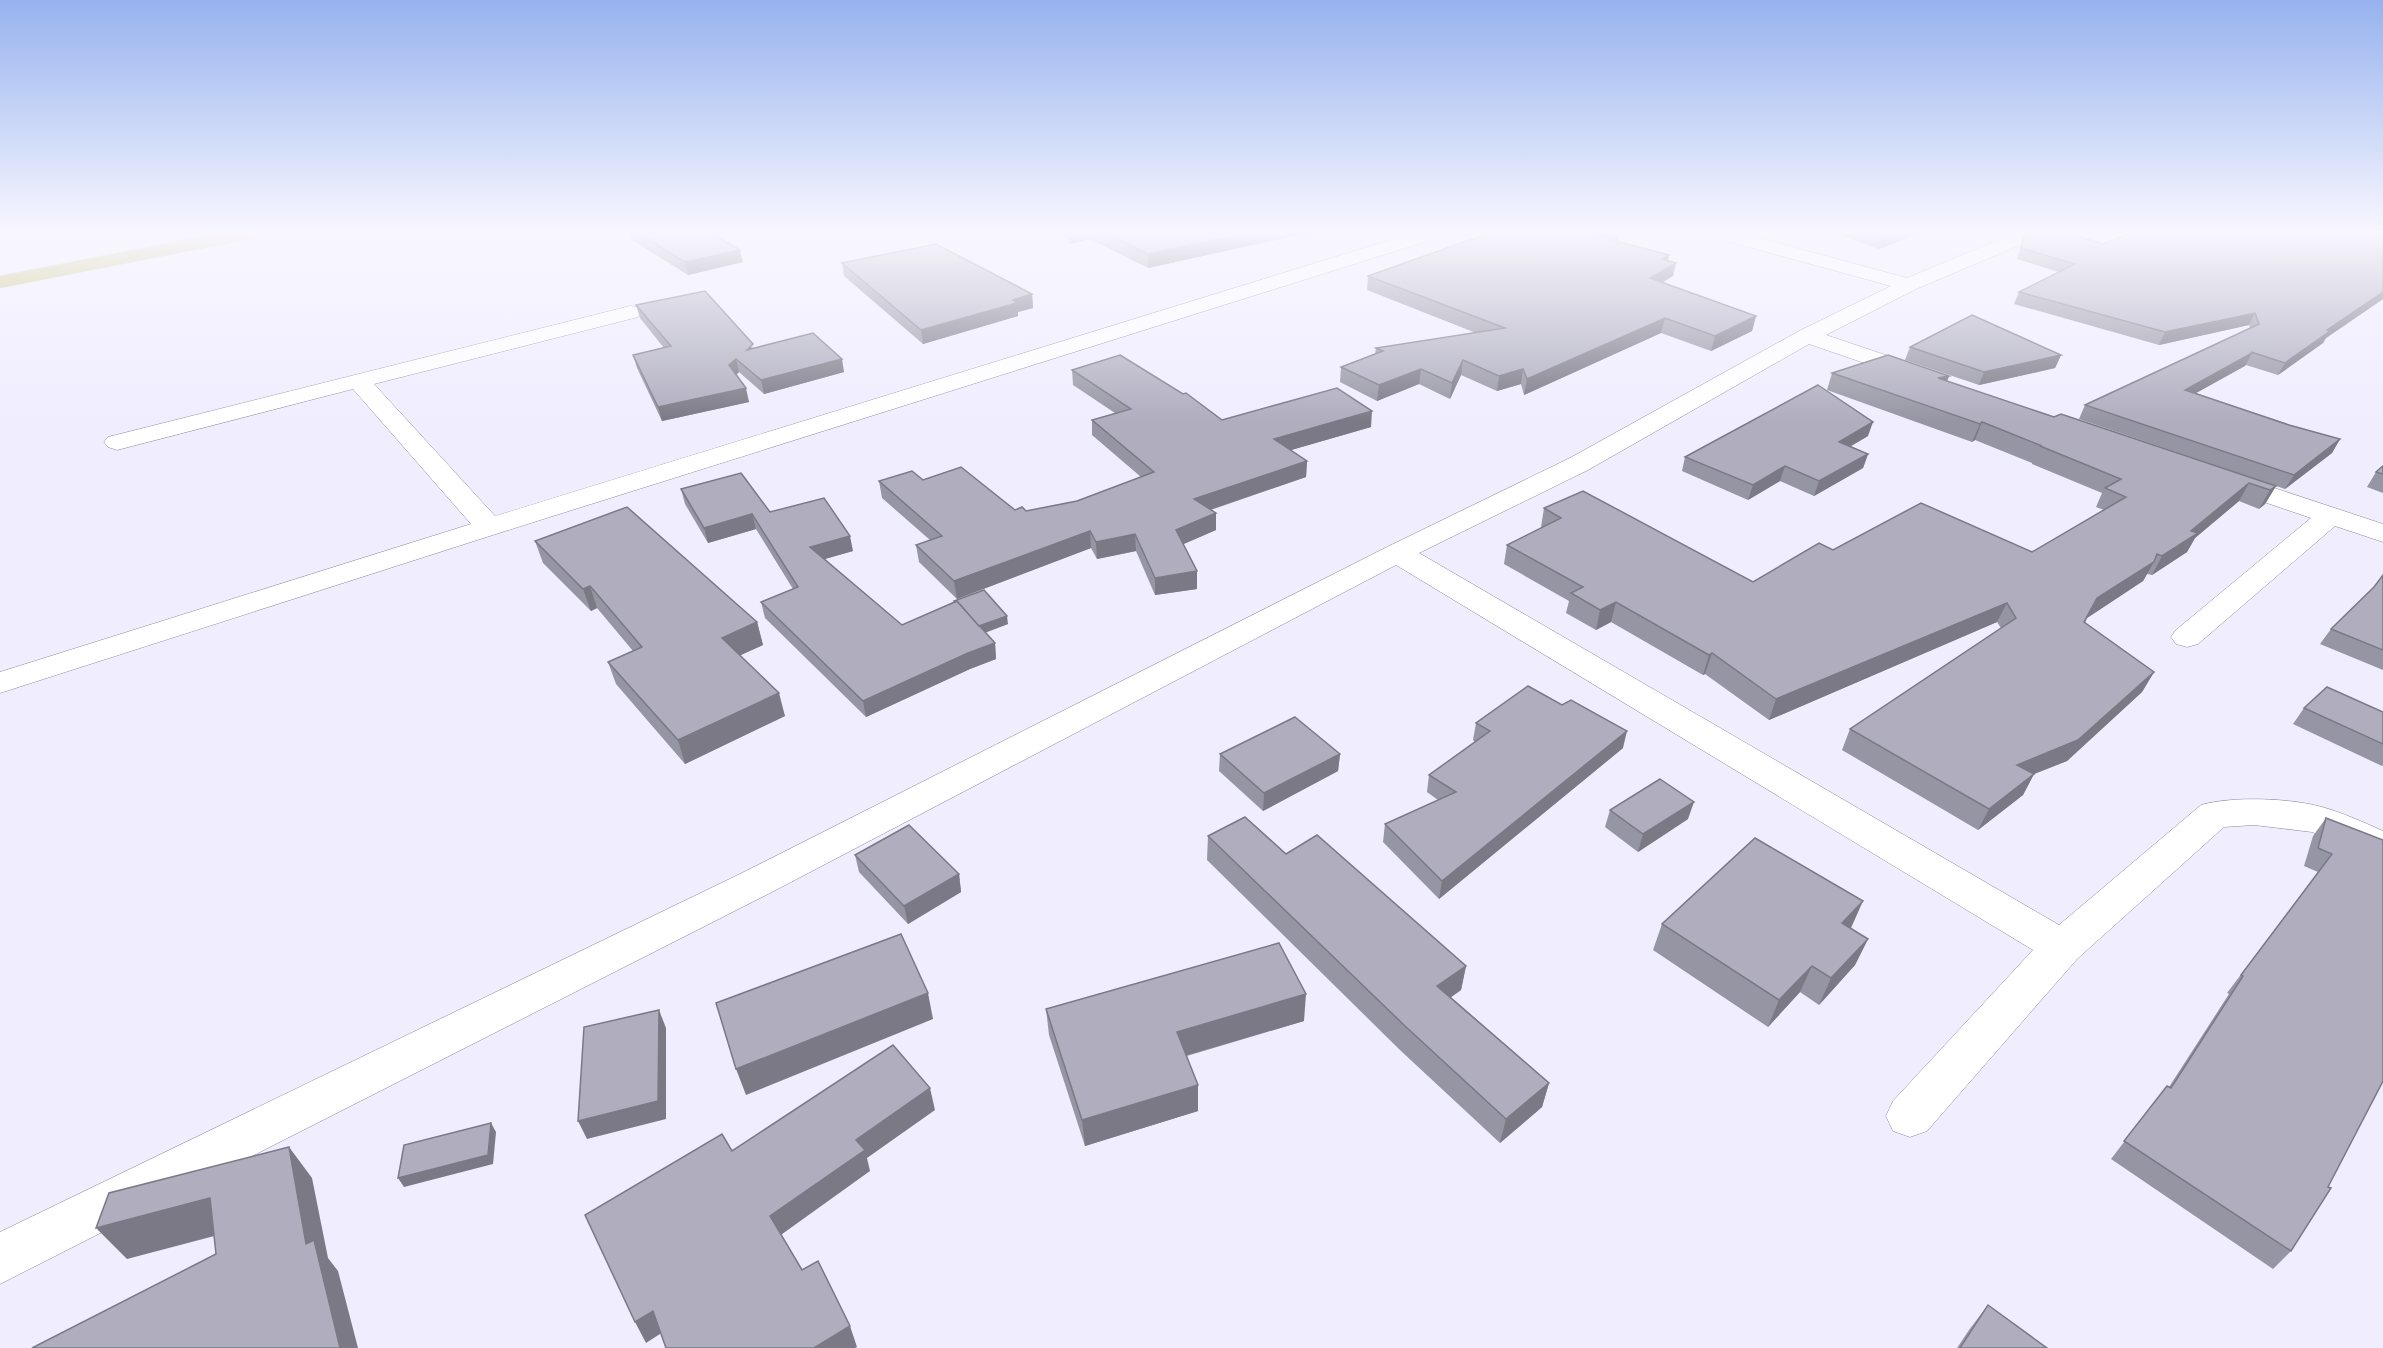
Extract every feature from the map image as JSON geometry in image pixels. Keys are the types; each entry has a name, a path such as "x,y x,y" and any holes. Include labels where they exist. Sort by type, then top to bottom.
{"street":[{"path":"0,683 489,527 1231,296"},
{"path":"0,1259 747,888 1397,553 1580,464 1808,336 1887,296"},
{"path":"117,442 630,312"},
{"path":"1808,336 1941,382"},
{"path":"359,381 489,527"},
{"path":"2208,474 2383,533"},
{"path":"2187,638 2330,516"},
{"path":"1397,553 2062,947"},
{"path":"1910,1116 2062,947 2214,814 2254,812 2318,819 2383,846"}],"building":[{"path":"681,296 709,296 753,344 747,350 813,333 842,359 761,380 736,359 729,365 746,388 658,407 633,355 671,346 636,305"},
{"path":"881,296 1026,296 1013,300 1017,303 921,330"},
{"path":"1420,296 1700,296 1756,316 1715,336 1665,318 1527,379 1523,369 1499,376 1463,360 1452,383 1421,369 1379,385 1341,367 1383,351 1376,348 1505,328"},
{"path":"2033,296 2377,296 2327,330 2330,331 2285,363 2251,352 2185,390 2289,425 2340,439 2294,475 2085,405 2259,324 2255,313 2165,332"},
{"path":"1972,315 2061,355 1984,372 1910,347"},
{"path":"1120,355 1183,394 1186,393 1222,420 1337,388 1372,411 1274,439 1307,461 1194,499 1216,513 1176,530 1197,571 1155,578 1135,534 1096,542 1090,531 954,581 916,545 942,536 879,481 912,471 923,480 961,467 1015,510 1022,507 1026,511 1077,501 1154,472 1092,420 1131,409 1072,370"},
{"path":"1888,355 1949,376 1938,378 2054,417 2061,414 2276,486 2270,490 2249,483 2191,531 2198,533 2162,556 2157,554 2154,562 2097,598 2084,622 2154,672 2078,740 2017,765 2034,774 1989,809 1850,729 2016,618 2007,603 1776,699 1712,653 1709,655 1616,602 1600,610 1571,593 1583,587 1507,545 1561,518 1544,508 1583,491 1753,582 1819,543 1833,550 1921,503 2032,552 2126,497 2105,488 2121,479 1982,422 1980,424 1832,373"},
{"path":"1818,385 1873,422 1839,442 1868,454 1819,481 1785,466 1753,485 1685,457"},
{"path":"2383,466 2383,474 2376,472"},
{"path":"741,473 770,512 824,498 850,536 810,547 902,625 957,601 995,643 863,701 761,602 798,587 752,514 704,528 681,489"},
{"path":"627,507 757,622 722,638 779,693 678,740 608,662 642,647 590,586 583,589 535,541"},
{"path":"2383,575 2383,650 2331,629 2374,587"},
{"path":"984,590 1007,616 979,626 957,601 954,601"},
{"path":"1528,686 1562,705 1571,700 1627,731 1442,881 1385,824 1456,792 1429,775 1490,731 1476,723"},
{"path":"2327,687 2383,712 2383,744 2304,708"},
{"path":"1295,717 1340,754 1264,793 1220,754"},
{"path":"1660,779 1694,802 1643,834 1610,810"},
{"path":"1245,817 1286,854 1317,835 1466,966 1437,986 1549,1083 1506,1119 1405,1026 1208,836"},
{"path":"2326,818 2383,840 2383,1081 2328,1187 2331,1188 2291,1251 2124,1141 2167,1086 2171,1088 2243,976 2241,975 2332,854 2318,848"},
{"path":"909,825 959,874 904,906 855,855"},
{"path":"1755,838 1863,901 1842,923 1868,939 1831,978 1812,966 1779,1000 1662,924"},
{"path":"901,934 928,993 736,1069 716,1003"},
{"path":"1279,943 1306,994 1177,1032 1198,1085 1082,1120 1046,1009"},
{"path":"659,1010 658,1101 578,1121 584,1027"},
{"path":"893,1045 930,1088 856,1140 865,1150 770,1216 802,1270 818,1261 850,1326 814,1348 666,1348 653,1311 635,1322 585,1215 722,1134 732,1151"},
{"path":"491,1123 488,1155 398,1178 404,1145"},
{"path":"289,1147 306,1244 314,1240 340,1348 32,1348 216,1254 210,1198 96,1228 109,1193"},
{"path":"1988,1305 2047,1348 1960,1348"}]}
